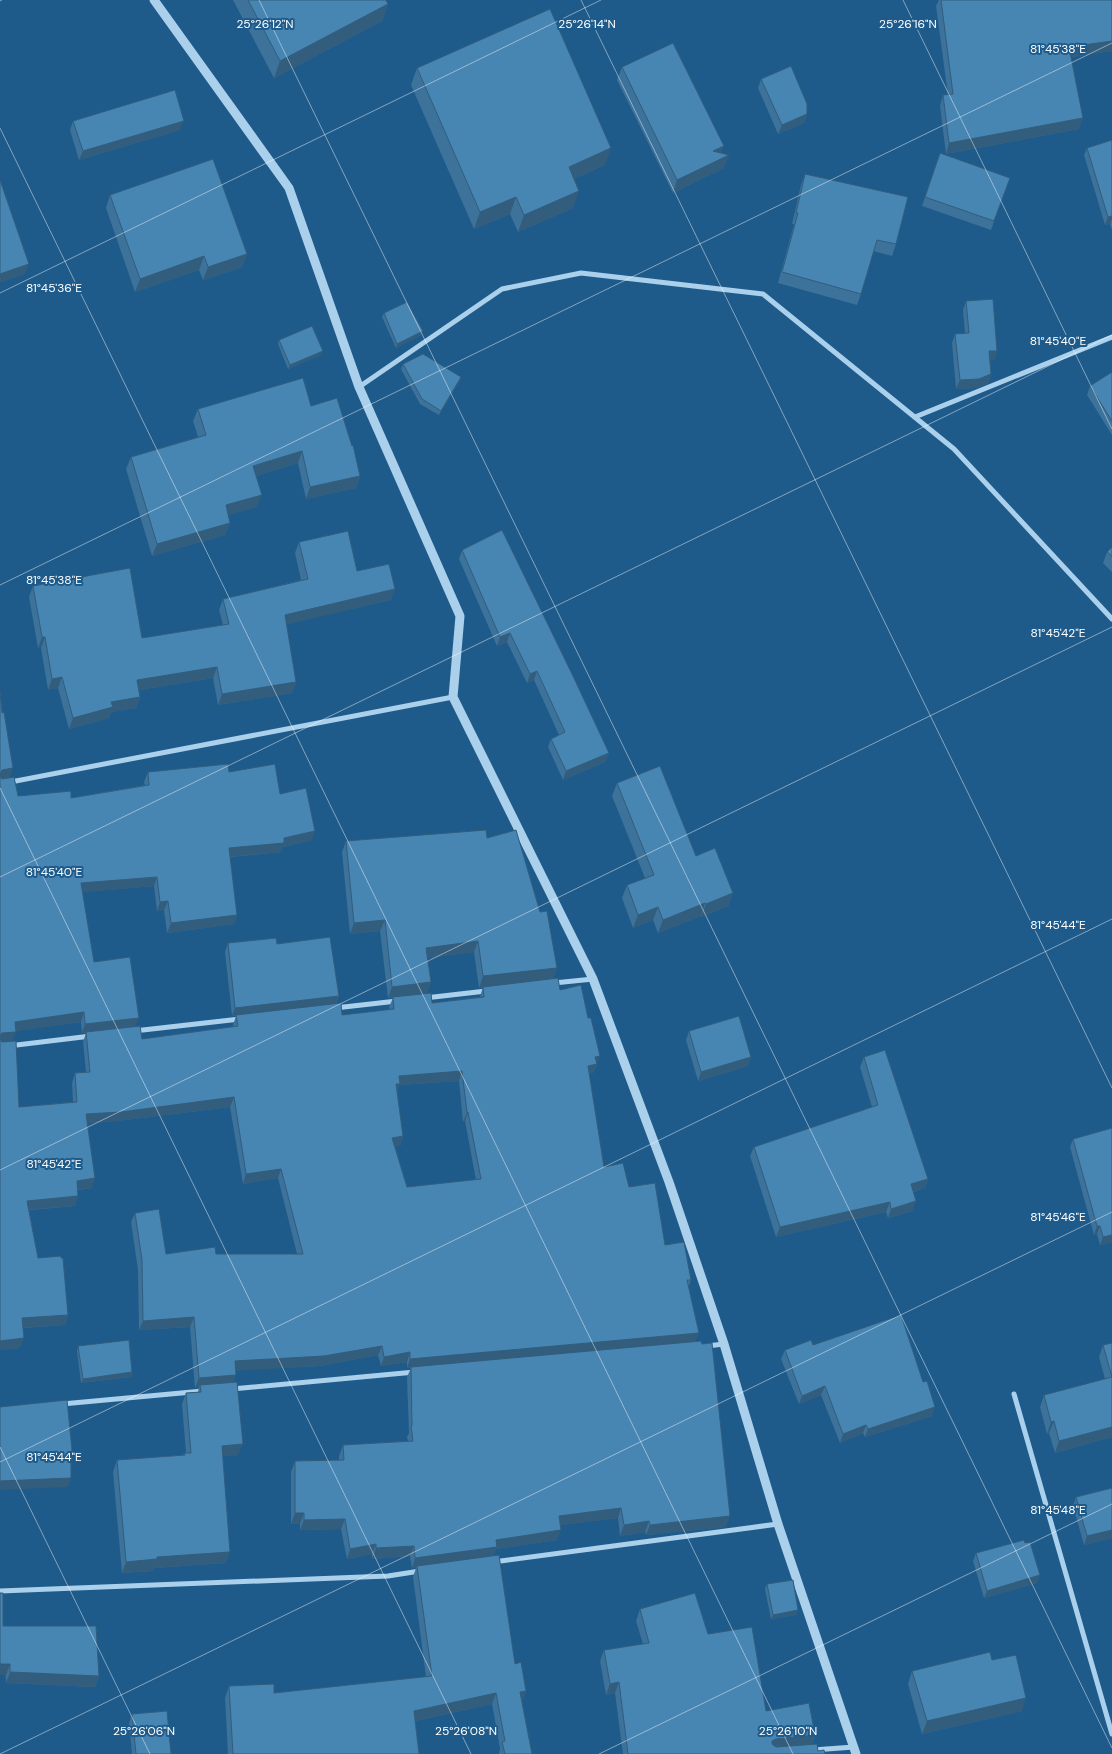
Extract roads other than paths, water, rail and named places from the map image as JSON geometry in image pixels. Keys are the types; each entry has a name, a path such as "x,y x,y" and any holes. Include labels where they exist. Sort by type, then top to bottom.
{"street":[{"path":"154,0 289,188 359,387 460,616 453,697 593,979 669,1182 724,1344 778,1524 855,1750 810,1750"},
{"path":"359,387 502,288 581,272 763,294 954,449 1112,619"},
{"path":"915,417 1112,337"},
{"path":"0,784 453,697"},
{"path":"544,984 593,979"},
{"path":"415,999 494,990"},
{"path":"326,1009 405,1000"},
{"path":"128,1032 247,1018"},
{"path":"0,1047 99,1035"},
{"path":"704,1346 724,1344"},
{"path":"228,1389 417,1372"},
{"path":"60,1404 208,1391"},
{"path":"1014,1394 1112,1734"},
{"path":"486,1563 778,1524"},
{"path":"0,1590 388,1576 427,1571"}]}
